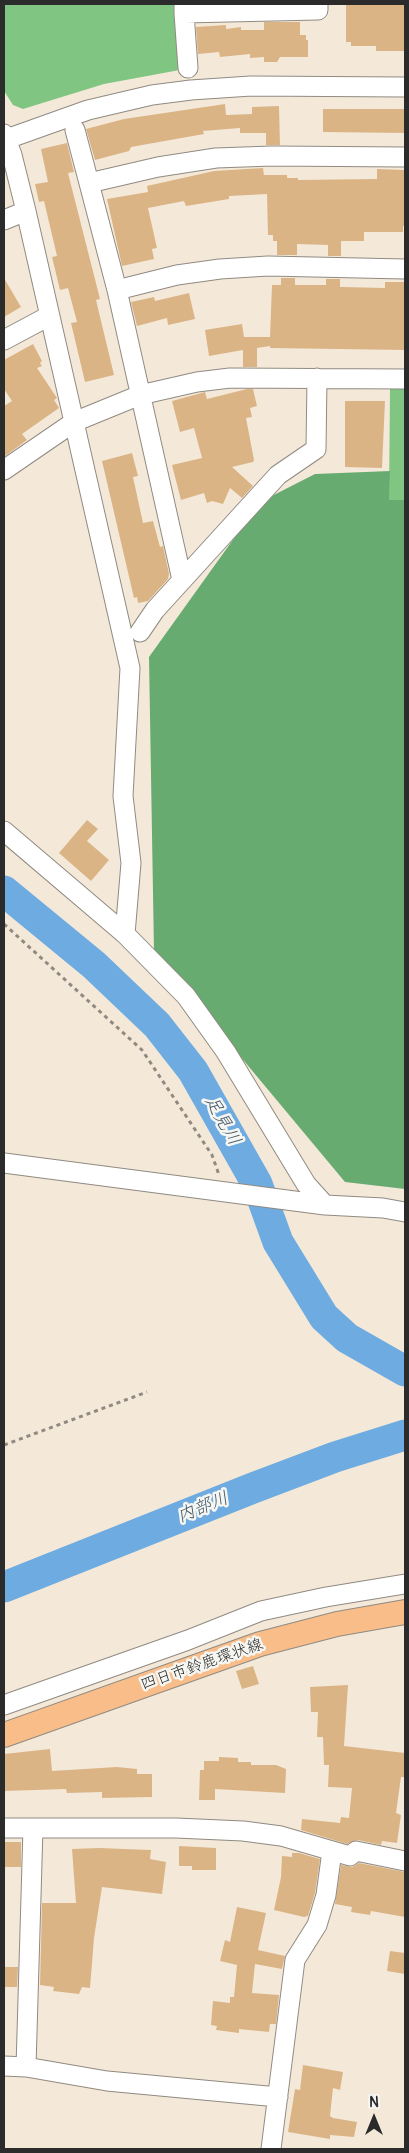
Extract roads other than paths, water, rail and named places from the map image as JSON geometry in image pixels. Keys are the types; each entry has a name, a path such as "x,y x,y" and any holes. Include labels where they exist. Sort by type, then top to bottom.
{"main road":[{"name":"四日市鈴鹿環状線","path":"4,1734 260,1644 337,1624 405,1612"}],"street":[{"path":"188,68 184,9 318,10 318,4"},
{"path":"125,934 131,863 122,796 130,668 26,211 5,138 88,110 152,95 182,91 251,86 405,87"},
{"path":"75,130 116,290 182,580"},
{"path":"90,183 158,167 216,158 272,156 405,157"},
{"path":"4,220 26,211"},
{"path":"116,290 177,275 220,269 268,266 405,269"},
{"path":"4,340 49,316"},
{"path":"140,632 155,610 278,475 316,449 317,378"},
{"path":"4,470 74,422 140,395 205,381 317,378 405,380"},
{"path":"4,831 125,934 186,996 226,1052 320,1204"},
{"path":"4,1163 320,1204 383,1208 405,1212"},
{"path":"4,1705 261,1612 326,1597 405,1584"},
{"path":"4,1828 176,1828 243,1831 281,1836 350,1856 356,1851 405,1861"},
{"path":"26,2067 33,1828"},
{"path":"271,2149 296,1960 317,1925 326,1895 332,1851"},
{"path":"4,2066 26,2067 107,2081 278,2097"}],"waterway":[{"name":"足見川","path":"4,891 94,965 157,1025 193,1071 257,1184 278,1242 324,1317 347,1338 405,1371"},
{"name":"内部川","path":"4,1587 253,1488 335,1457 405,1435"}]}
